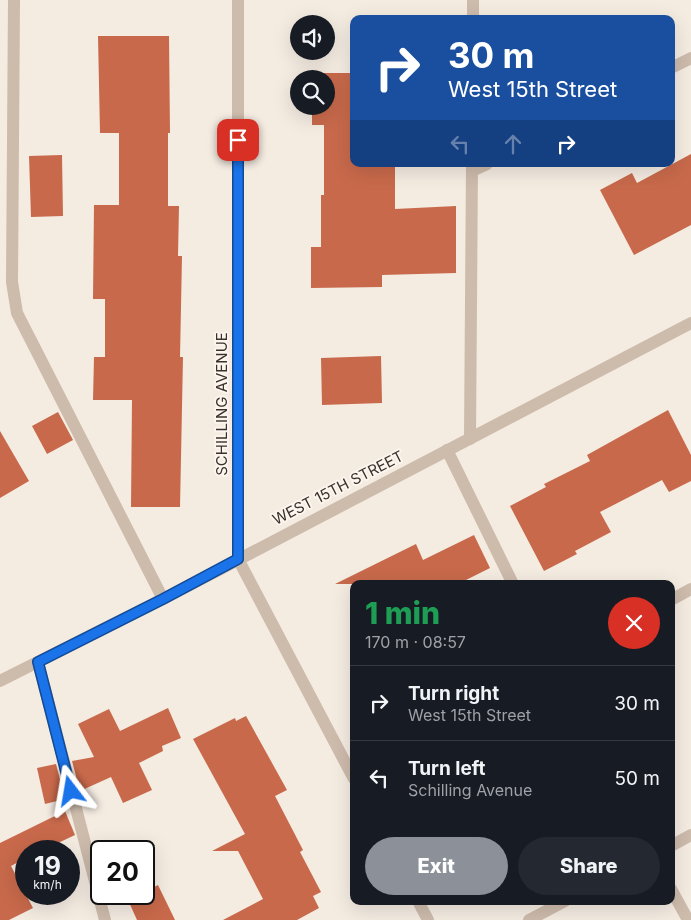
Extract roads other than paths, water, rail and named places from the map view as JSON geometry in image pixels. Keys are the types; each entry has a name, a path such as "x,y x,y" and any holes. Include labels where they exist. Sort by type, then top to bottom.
{"street":[{"path":"14,0 12,282 17,312 163,599"},
{"name":"SCHILLING AVENUE","path":"238,0 238,559 350,770"},
{"path":"473,0 473,15"},
{"path":"675,66 691,58"},
{"path":"470,439 472,168"},
{"name":"WEST 15TH STREET","path":"0,681 163,599 691,323"},
{"path":"447,450 511,580"},
{"path":"675,598 691,589"},
{"path":"38,662 105,920"},
{"path":"675,844 691,836"},
{"path":"675,896 688,920"},
{"path":"420,905 428,920"},
{"path":"530,920 558,905"}]}
